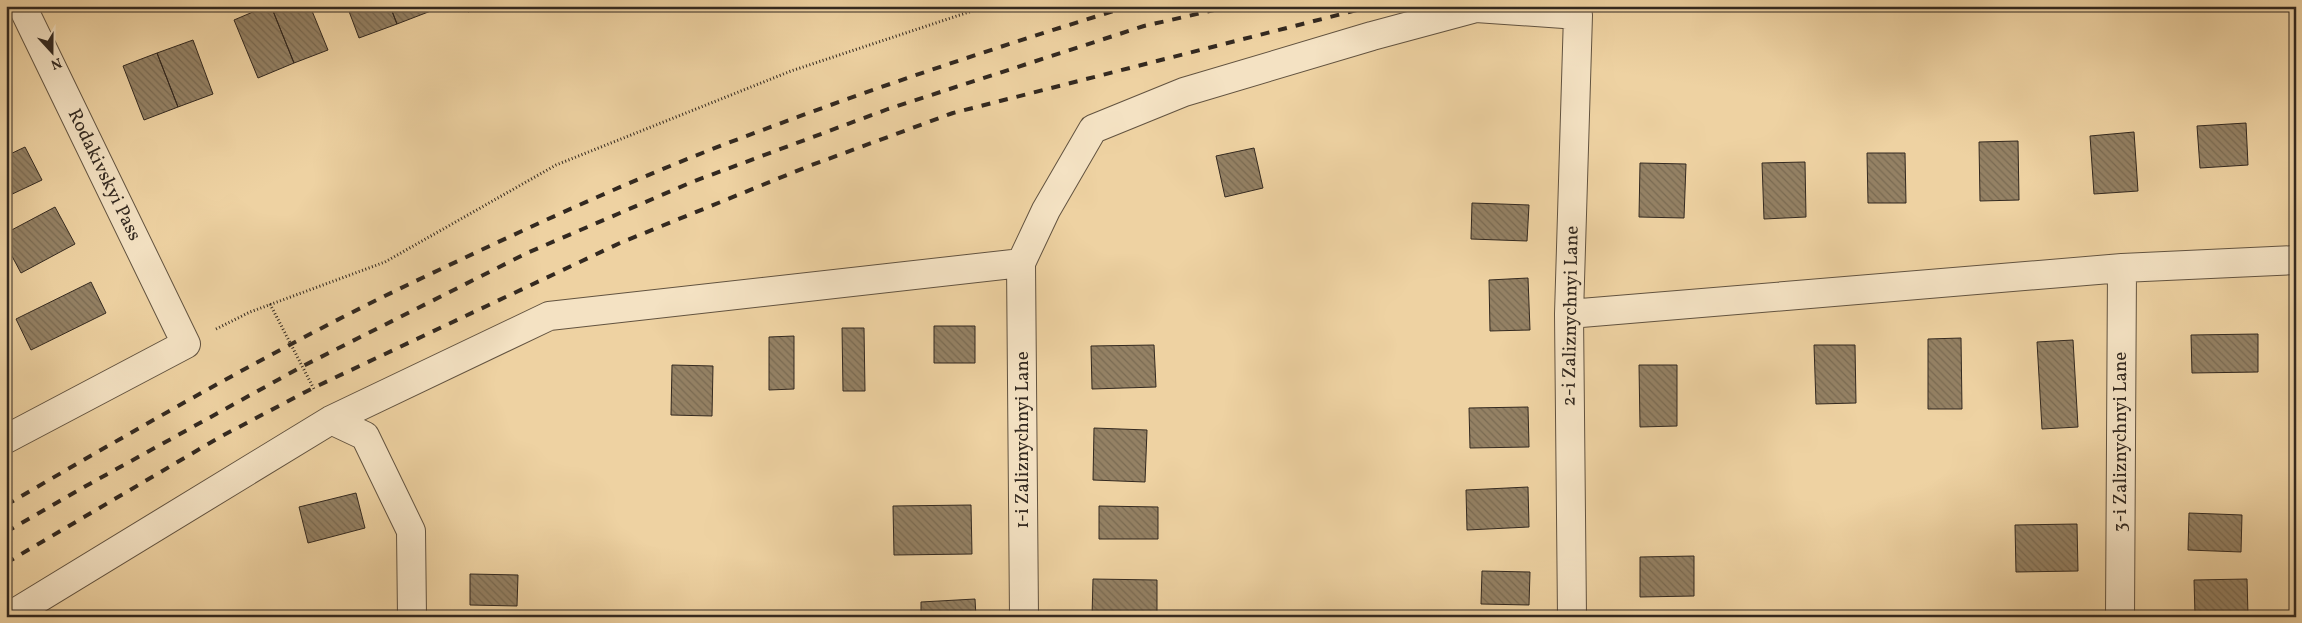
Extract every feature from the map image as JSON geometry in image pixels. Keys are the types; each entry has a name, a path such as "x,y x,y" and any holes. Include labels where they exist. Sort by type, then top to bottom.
{"street":[{"name":"Rodakivskyi Pass","path":"29,8 186,344"},
{"name":"2-i Zaliznychnyi Lane","path":"1021,263 1046,210 1093,129 1184,92 1372,36 1476,8 1578,15 1569,314 1572,617"},
{"path":"1569,314 2122,268 2296,260"},
{"path":"8,617 331,420 549,316 1021,263"},
{"name":"1-i Zaliznychnyi Lane","path":"1021,263 1024,617"},
{"name":"3-i Zaliznychnyi Lane","path":"2120,617 2122,268"},
{"path":"6,439 186,344"},
{"path":"331,420 365,436 411,531 412,617"}],"path":[{"path":"186,344 250,312 385,262 556,165 792,72 987,6"},
{"path":"270,304 331,420"}],"building":[{"path":"271,6 294,63 258,78 234,20"},
{"path":"271,6 310,6 328,50 294,63"},
{"path":"347,6 390,6 397,24 359,38"},
{"path":"390,6 435,6 436,9 397,24"},
{"path":"466,6 482,6 468,12"},
{"path":"193,40 213,94 178,107 157,53"},
{"path":"157,53 178,107 144,120 123,66"},
{"path":"2246,123 2248,165 2200,168 2197,126"},
{"path":"2134,132 2138,191 2094,194 2090,136"},
{"path":"2018,141 2019,200 1980,201 1979,142"},
{"path":"25,147 42,180 6,197 6,156"},
{"path":"1254,148 1263,188 1225,197 1216,156"},
{"path":"1867,153 1905,153 1906,203 1868,203"},
{"path":"1805,162 1806,217 1764,219 1762,163"},
{"path":"1640,163 1686,164 1684,218 1639,217"},
{"path":"1472,203 1529,205 1527,241 1471,239"},
{"path":"55,207 75,244 21,273 6,245 6,233"},
{"path":"1528,278 1530,330 1490,331 1489,280"},
{"path":"91,282 106,313 31,350 16,319"},
{"path":"934,326 975,326 975,363 934,363"},
{"path":"842,328 864,328 865,391 843,391"},
{"path":"2258,334 2258,372 2192,373 2191,335"},
{"path":"794,336 794,389 769,390 769,337"},
{"path":"1961,338 1962,409 1928,409 1928,339"},
{"path":"2073,340 2078,427 2042,429 2037,342"},
{"path":"1154,345 1156,387 1092,389 1091,346"},
{"path":"1814,345 1855,345 1856,403 1816,404"},
{"path":"672,365 713,366 712,416 671,415"},
{"path":"1639,365 1677,365 1677,426 1640,427"},
{"path":"1528,407 1529,447 1470,448 1469,408"},
{"path":"1094,428 1147,430 1145,482 1093,480"},
{"path":"1528,487 1529,527 1467,530 1466,490"},
{"path":"356,493 365,528 308,543 299,507"},
{"path":"971,505 972,554 894,555 893,506"},
{"path":"1099,506 1158,507 1158,539 1099,539"},
{"path":"2189,513 2242,515 2241,552 2188,550"},
{"path":"2077,524 2078,571 2016,572 2015,525"},
{"path":"1694,556 1694,596 1640,597 1640,557"},
{"path":"1482,571 1530,572 1529,605 1481,604"},
{"path":"470,574 518,575 517,606 470,605"},
{"path":"1093,579 1157,580 1157,617 1092,617"},
{"path":"2247,579 2248,615 2195,615 2194,580"},
{"path":"975,599 976,617 921,617 921,602"}],"railway":[{"path":"6,505 151,421 298,340 397,290 577,206 714,148 852,97 1130,6"},
{"path":"6,532 303,366 527,253 692,182 888,109 1144,26 1232,6"},
{"path":"6,563 220,437 313,388 620,243 809,166 953,113 1373,6"}]}
